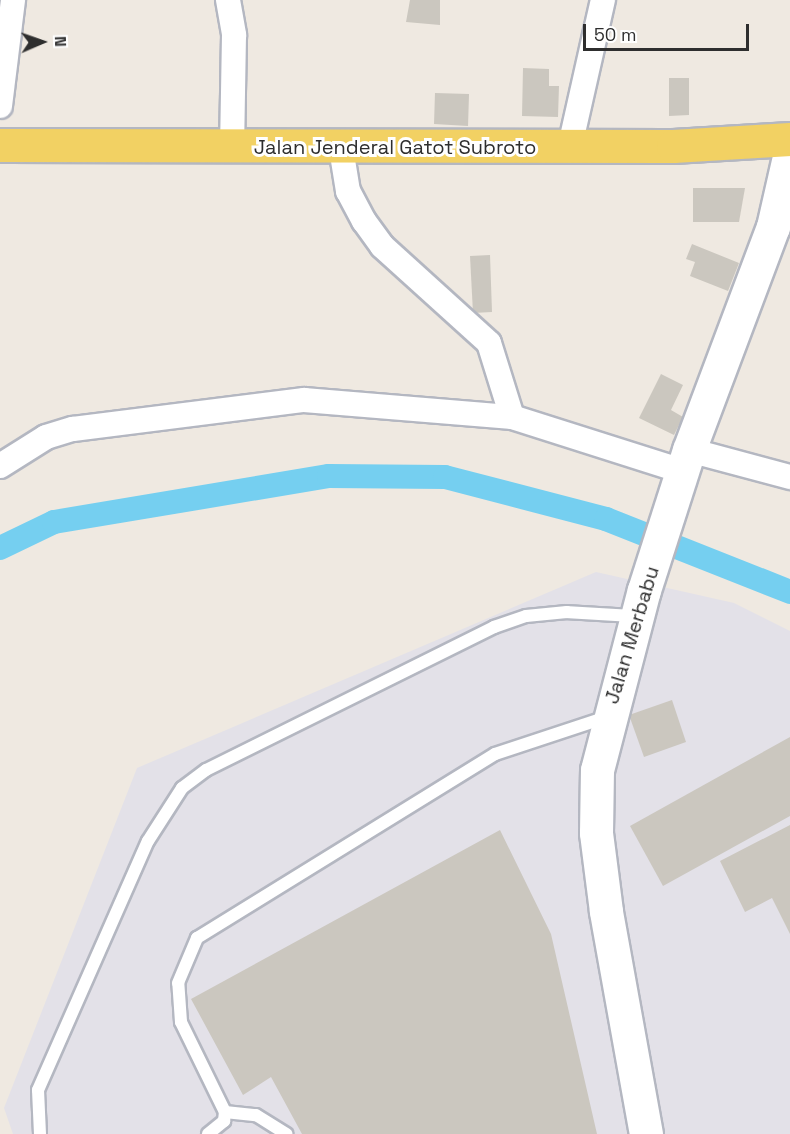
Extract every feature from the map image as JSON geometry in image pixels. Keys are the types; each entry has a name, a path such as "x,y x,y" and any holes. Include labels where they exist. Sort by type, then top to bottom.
{"main road":[{"name":"Jalan Jenderal Gatot Subroto","path":"0,145 341,148 570,146 790,139"},
{"name":"Jalan Merbabu","path":"646,1134 596,833 597,770 607,717 648,577 683,469 773,227 790,152"}],"street":[{"path":"0,106 13,0"},
{"path":"228,0 234,35 232,147"},
{"path":"570,146 603,0"},
{"path":"341,148 348,191 364,221 382,246 489,343 512,417"},
{"path":"0,466 46,437 73,429 274,401 512,417 683,469 790,477"}],"lane":[{"path":"40,1134 38,1090 148,841 182,788 206,770 494,627 526,616 567,612 637,616"},
{"path":"225,1112 181,1022 178,983 197,938 495,754 607,717"},
{"path":"208,1134 225,1112"},
{"path":"225,1112 256,1115 286,1134"}],"shaded area":[{"path":"596,572 734,603 790,631 790,1134 13,1134 4,1108 137,768"}],"building":[{"path":"410,0 440,0 440,25 406,22"},
{"path":"523,68 549,69 549,86 559,86 558,117 522,116"},
{"path":"669,78 689,78 689,115 669,116"},
{"path":"435,93 469,94 468,126 434,124"},
{"path":"693,188 745,188 739,222 693,222"},
{"path":"692,244 739,263 728,291 690,276 695,262 686,259"},
{"path":"490,255 492,312 473,313 470,256"},
{"path":"661,374 683,385 671,410 683,417 674,435 639,418"},
{"path":"672,700 686,742 644,757 629,715"},
{"path":"790,737 790,816 663,886 630,826"},
{"path":"790,825 790,934 772,898 745,912 720,861"},
{"path":"500,830 551,934 597,1134 302,1134 271,1077 243,1095 191,999"}],"waterway":[{"path":"0,548 54,522 329,476 445,477 606,519 790,592"}]}
